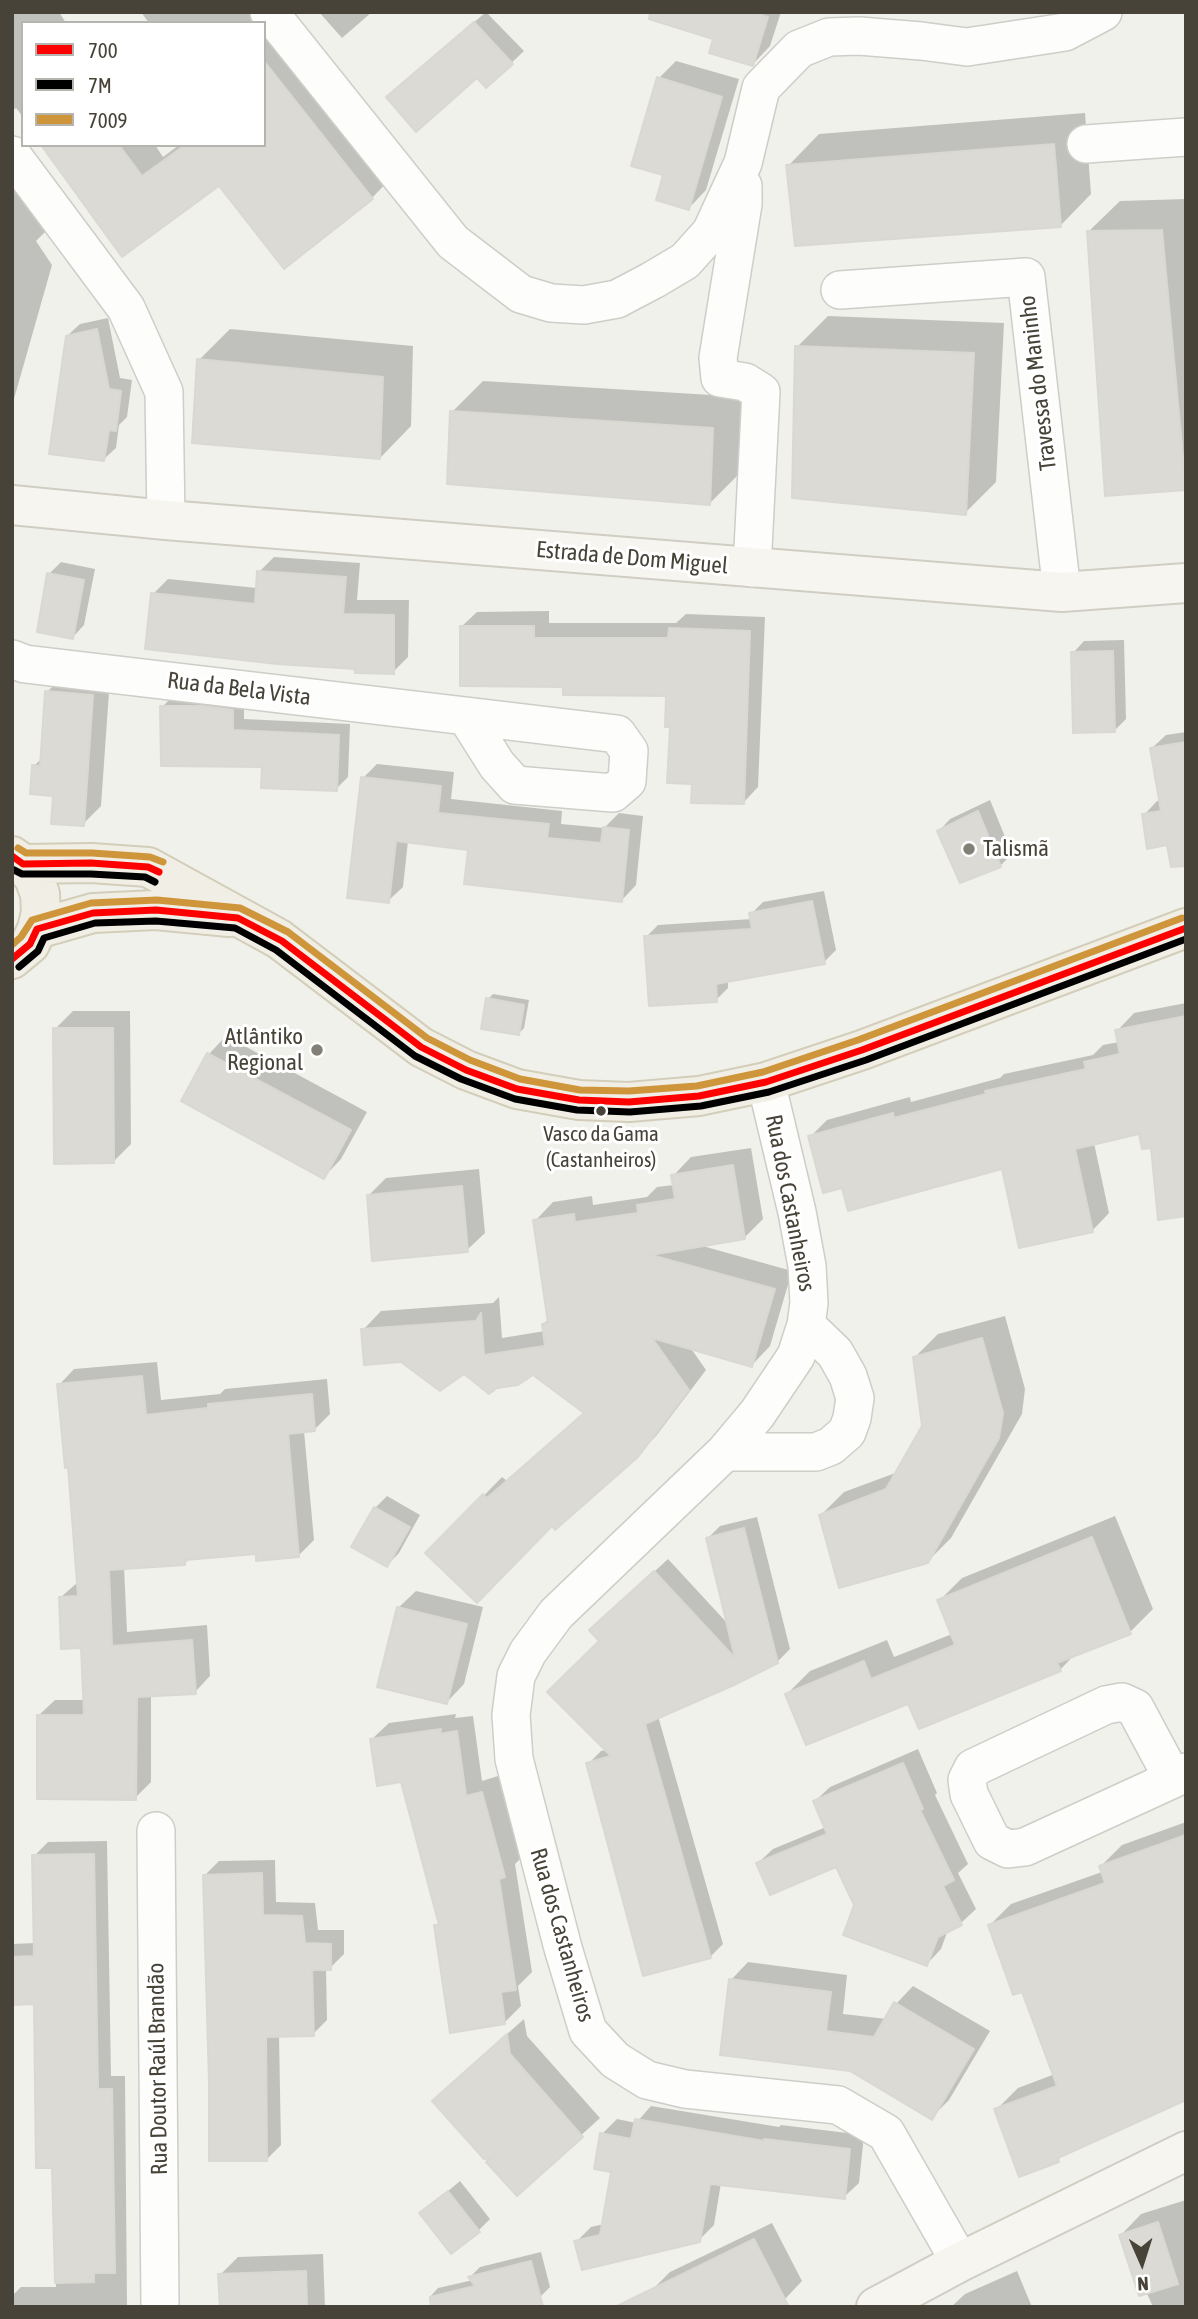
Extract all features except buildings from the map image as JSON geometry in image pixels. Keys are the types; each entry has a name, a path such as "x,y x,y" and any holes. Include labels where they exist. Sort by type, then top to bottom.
{"main road":[{"path":"17,860 148,867 279,939 421,1047 466,1070 517,1089 579,1100 629,1102 699,1096 766,1082 862,1050 1186,928"},
{"path":"12,959 30,944 41,912 40,894 34,878 17,860"},
{"path":"37,929 93,913 156,910 238,918"}],"street":[{"path":"269,12 453,242 521,294 551,303 584,305 617,299 653,281 685,261 711,232 743,163 761,88 799,49 829,37 859,36 967,47 1065,32 1103,12"},
{"path":"1086,144 1186,137"},
{"path":"12,155 127,307 164,392 166,520"},
{"path":"743,163 743,204 718,358 720,378 744,382 761,392 752,568"},
{"name":"Travessa do Maninho","path":"840,290 1026,276 1062,592"},
{"name":"Estrada de Dom Miguel","path":"12,483 32,488 78,510"},
{"name":"Estrada de Dom Miguel","path":"12,505 166,520 1062,592 1186,583"},
{"name":"Rua da Bela Vista","path":"12,660 25,664 467,716"},
{"name":"Rua dos Castanheiros","path":"766,1082 807,1266 809,1303 806,1325 796,1356 757,1414 725,1452 556,1614 528,1652 516,1676 512,1715 514,1759 563,1948 588,2031 615,2060 647,2080 685,2089 838,2105 886,2133 960,2262"},
{"name":"Rua dos Castanheiros","path":"725,1452 816,1452 831,1446 847,1432 855,1398 848,1376 835,1353 806,1325"},
{"path":"1122,1702 1135,1708 1179,1775 1025,1847 1008,1849 992,1841 969,1794 968,1780 973,1768 1106,1705 1122,1702"},
{"name":"Rua Doutor Raúl Brandão","path":"156,1831 160,2307"},
{"path":"876,2307 960,2262 1186,2151"}],"transit line":[{"name":"7009","path":"18,848 26,853 92,853 150,857 163,862"},
{"name":"700","path":"12,856 23,864 91,863 148,867 159,872"},
{"name":"7M","path":"12,869 22,874 145,877 155,882"},
{"name":"7009","path":"12,945 32,920 91,903 157,900 240,908 288,932 427,1038 470,1060 520,1079 580,1090 629,1091 697,1086 763,1072 858,1040 1182,918"},
{"name":"700","path":"12,959 30,944 37,929 93,913 156,910 238,918 282,941 421,1047 466,1070 517,1089 579,1100 629,1102 699,1096 766,1082 862,1050 1186,928"},
{"name":"7M","path":"19,967 38,951 44,938 95,923 156,921 235,928 276,950 415,1056 461,1079 515,1099 577,1110 630,1112 701,1106 769,1092 866,1060 1186,939"}],"place":[{"name":"Talismã","path":"969,849"},
{"name":"Atlântiko Regional","path":"317,1050"},
{"name":"Vasco da Gama (Castanheiros)","path":"601,1111"}]}
